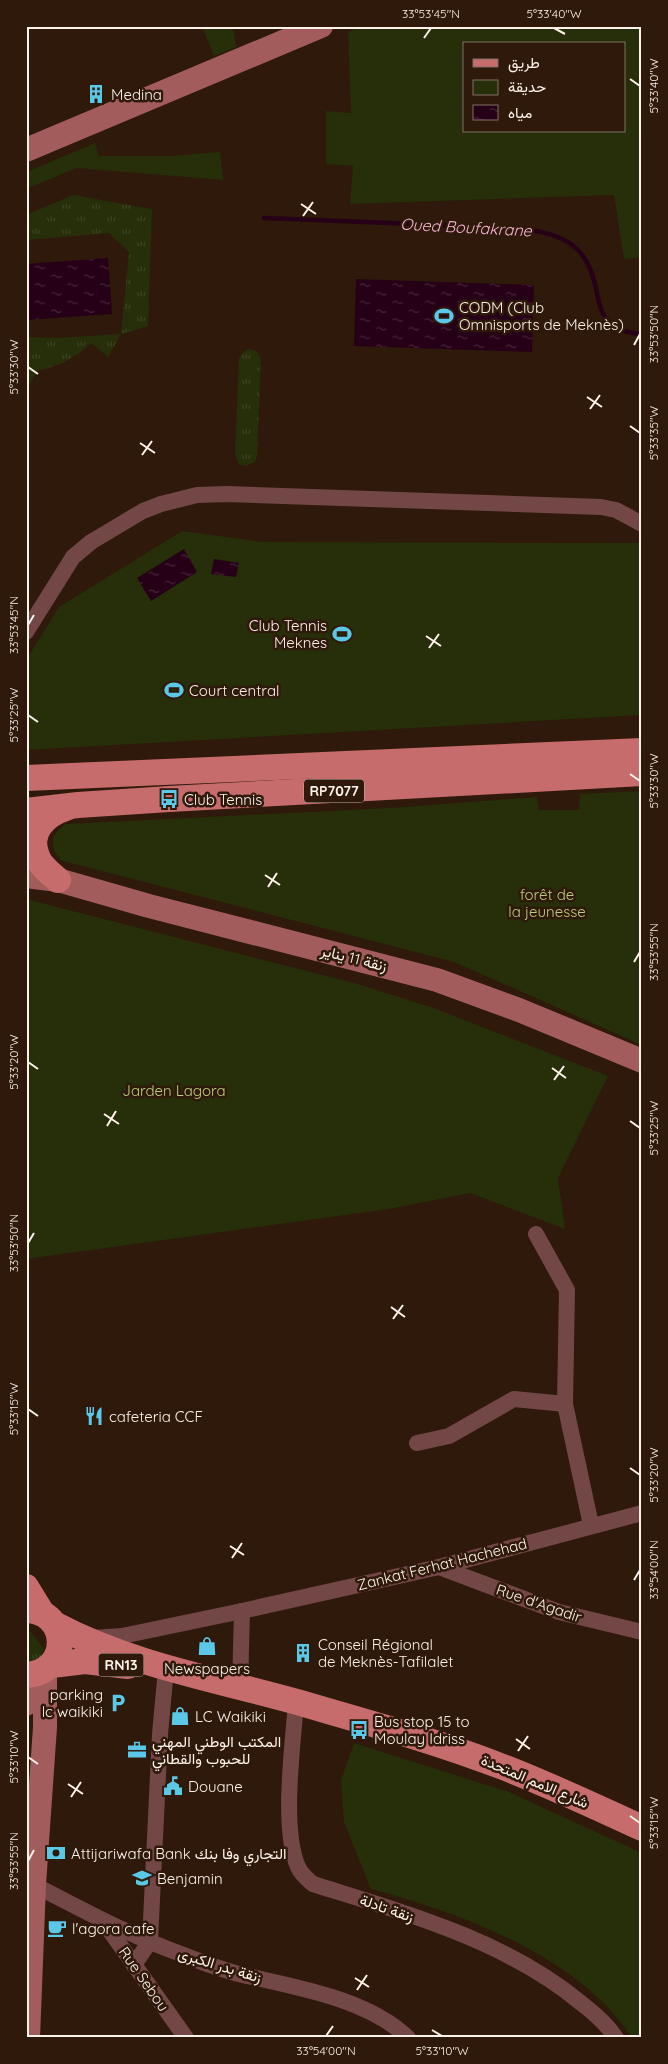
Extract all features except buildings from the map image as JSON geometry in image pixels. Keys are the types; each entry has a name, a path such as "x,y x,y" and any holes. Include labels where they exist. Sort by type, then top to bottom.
{"main road":[{"path":"26,150 321,26"},
{"name":"RP7077","path":"26,778 642,751"},
{"name":"RP7077","path":"26,811 78,805 642,773"},
{"path":"58,880 37,857 35,836 45,819 62,810 78,805"},
{"path":"26,864 58,880"},
{"path":"26,876 58,880"},
{"name":"زنقة 11 يناير","path":"58,880 149,906 437,980 519,1010 642,1061"},
{"path":"26,1587 41,1616 60,1644 56,1659 38,1671 26,1704"},
{"name":"RN13","path":"41,1616 81,1638 166,1669"},
{"name":"RN13","path":"38,1671 85,1661 166,1669"},
{"name":"شارع الامم المتحدة","path":"166,1669 296,1702 502,1766 569,1794 642,1828"},
{"path":"28,2038 34,1884 45,1728 38,1671"}],"street":[{"path":"26,632 73,557 99,538 143,511 178,498 227,494 601,507 616,510 642,524"},
{"path":"536,1234 567,1290 565,1404 591,1525"},
{"path":"418,1443 449,1436 514,1399 565,1404"},
{"name":"Zankat Ferhat Hachehad","path":"81,1638 122,1636 242,1611 439,1567 591,1525 642,1514"},
{"name":"Rue d'Agadir","path":"439,1567 559,1612 642,1632"},
{"path":"240,1687 242,1611"},
{"path":"134,1965 150,1941 160,1734 166,1669"},
{"name":"زنقة تادلة","path":"296,1702 289,1822 294,1854 305,1877 313,1884 476,1940 512,1957 574,1997 595,2014 616,2038"},
{"name":"زنقة بدر الكبرى","path":"34,1884 102,1921 180,1954 240,1974 347,2003 383,2019 408,2038"},
{"name":"Rue Sebou","path":"102,1921 186,2038"}],"green space":[{"path":"211,26 233,26 236,47 214,56 203,29"},
{"path":"361,26 642,26 642,257 624,259 614,195 350,204 353,166 326,164 326,111 351,113 348,32"},
{"path":"95,143 99,156 168,156 220,152 223,180 77,168 26,189 26,172"},
{"path":"73,195 152,209 148,326 121,334 129,252 109,233 26,240 26,215"},
{"path":"121,334 108,357 91,343 66,361 37,371 26,391 26,337 57,338"},
{"path":"248,349 257,351 261,360 257,456 255,462 246,466 239,464 235,455 239,359 242,353"},
{"name":"Club Tennis Meknes","path":"182,531 264,542 642,543 642,715 26,750 26,660 59,607"},
{"name":"forêt de la jeunesse","path":"642,791 642,1045 454,962 63,861 58,857 53,847 54,837 66,824 390,808 537,797 539,810 579,810 580,794"},
{"name":"Jarden Lagora","path":"26,899 354,983 431,1007 608,1076 558,1178 565,1229 470,1193 389,1209 26,1259"},
{"path":"26,1626 44,1649 40,1658 30,1661 26,1659"},
{"path":"354,1743 509,1792 642,1853 642,2038 632,2038 609,2009 582,1984 550,1961 479,1925 406,1899 371,1889 344,1822 341,1780"}],"water":[{"path":"108,258 112,314 26,320 26,264"},
{"name":"CODM (Club Omnisports de Meknès)","path":"356,279 534,285 532,352 354,346"},
{"path":"184,549 197,572 151,601 137,578"},
{"path":"214,559 239,563 236,577 211,574"}],"waterway":[{"name":"Oued Boufakrane","path":"264,218 517,228 549,234 572,245 587,263 593,276 603,314 611,324 623,331 642,334"}],"place":[{"name":"Medina","path":"96,94"},
{"name":"CODM (Club Omnisports de Meknès)","path":"444,316"},
{"name":"Club Tennis Meknes","path":"342,634"},
{"name":"Court central","path":"174,690"},
{"name":"Club Tennis","path":"169,799"},
{"name":"cafeteria CCF","path":"94,1416"},
{"name":"Newspapers","path":"207,1646"},
{"name":"Conseil Régional de Meknès-Tafilalet","path":"303,1653"},
{"name":"parking lc waikiki","path":"118,1703"},
{"name":"LC Waikiki","path":"180,1716"},
{"name":"Bus stop 15 to Moulay Idriss","path":"359,1730"},
{"name":"المكتب الوطني المهني للحبوب والقطاني","path":"137,1750"},
{"name":"Douane","path":"173,1786"},
{"name":"Attijariwafa Bank التجاري وفا بنك","path":"56,1853"},
{"name":"Benjamin","path":"142,1878"},
{"name":"l'agora cafe","path":"57,1928"}]}
